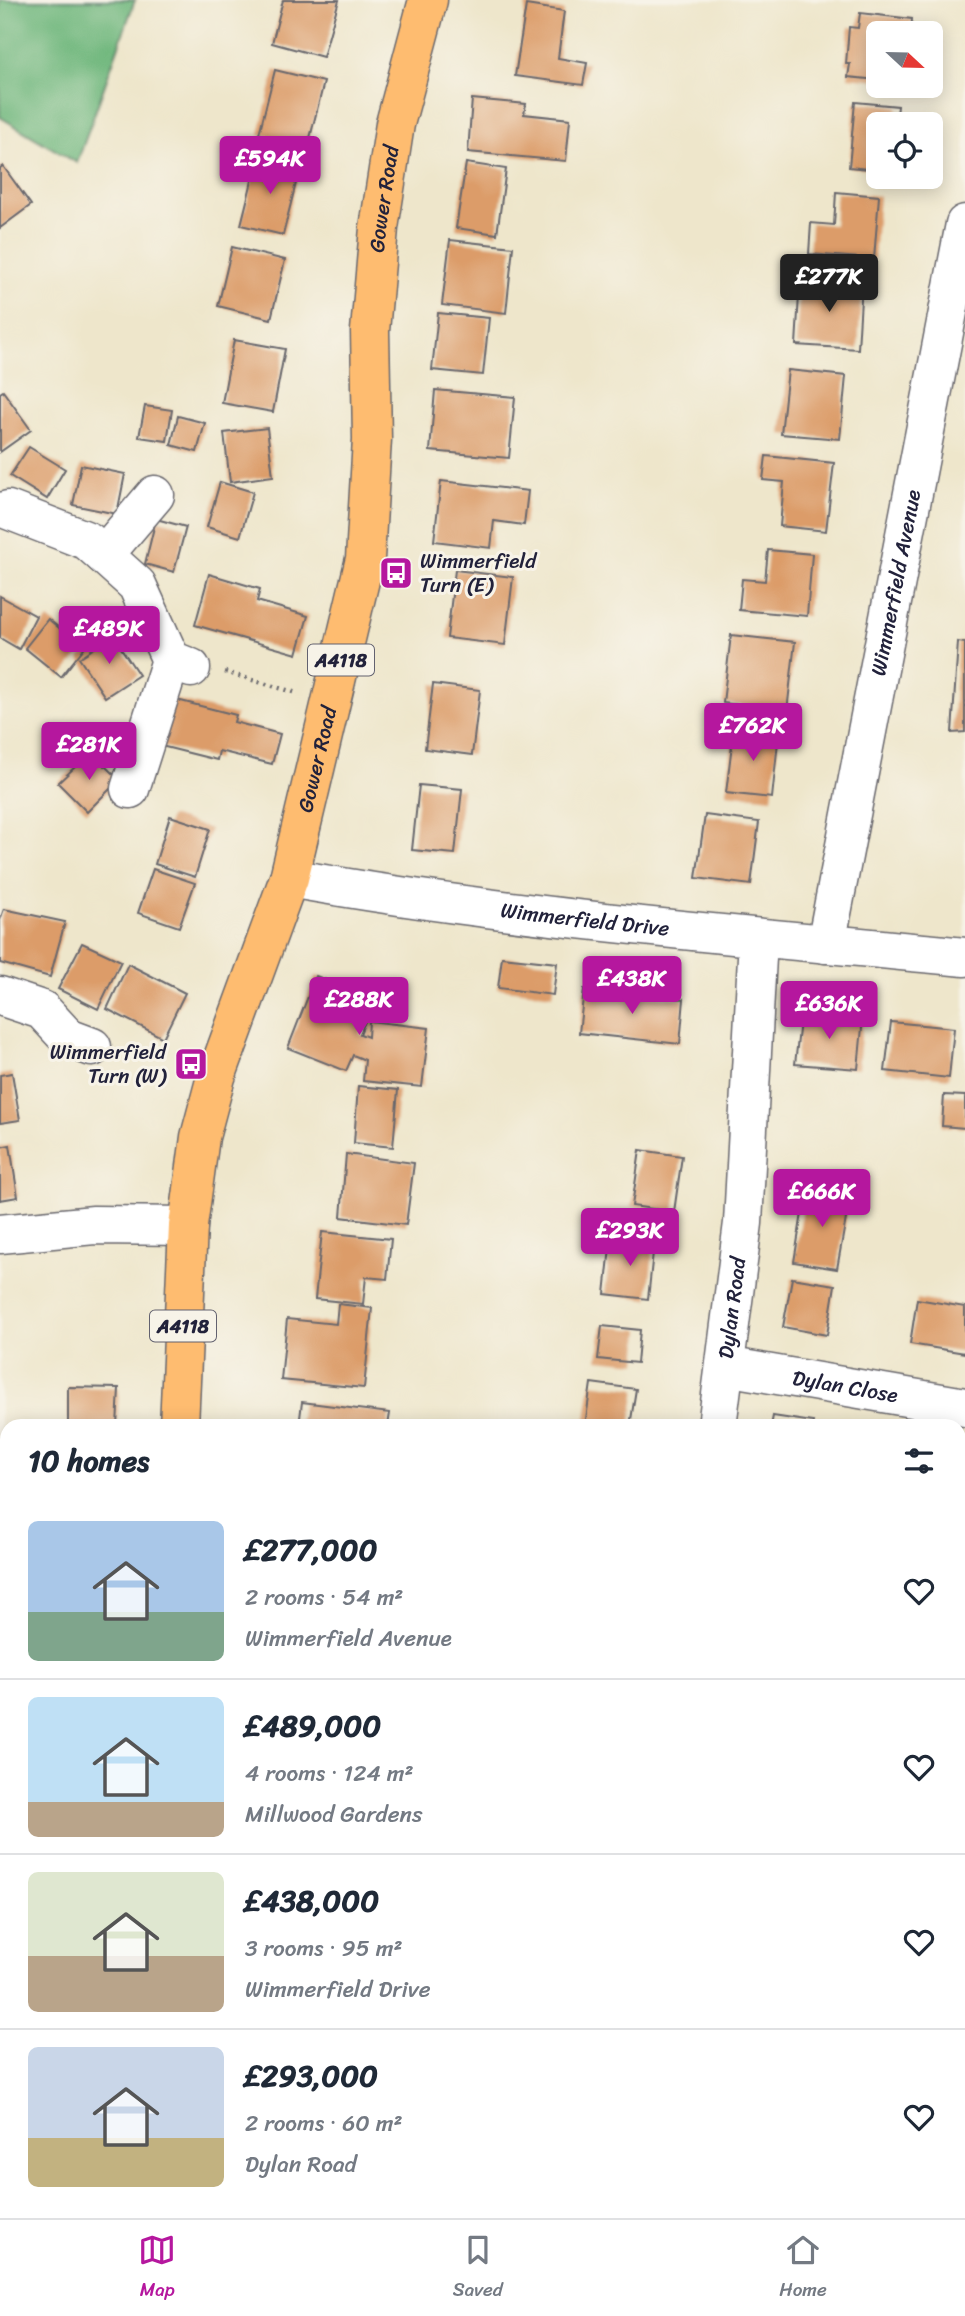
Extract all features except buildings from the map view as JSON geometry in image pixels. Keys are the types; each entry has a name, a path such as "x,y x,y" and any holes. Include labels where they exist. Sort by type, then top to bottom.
{"main road":[{"name":"Gower Road","path":"179,1419 188,1226 200,1137 216,1077 289,878 365,559 372,439 370,331 379,228 395,124 428,0"}],"street":[{"name":"Wimmerfield Avenue","path":"826,944 905,523 949,399 965,224"},
{"path":"104,555 155,495"},
{"path":"3,512 88,541 137,585 181,664 130,789"},
{"name":"Wimmerfield Drive","path":"289,878 390,897 758,938 965,957"},
{"name":"Dylan Road","path":"718,1419 743,1223 758,938"},
{"path":"0,996 42,1010 68,1038 92,1047"},
{"path":"0,1234 94,1225 188,1226"},
{"name":"Dylan Close","path":"725,1366 965,1406"}],"path":[{"path":"181,664 214,669 332,702"}],"green space":[{"path":"0,0 135,0 77,163 0,117"}],"place":[{"name":"Wimmerfield Turn (E)","path":"396,573"},
{"name":"Wimmerfield Turn (W)","path":"191,1064"}]}
